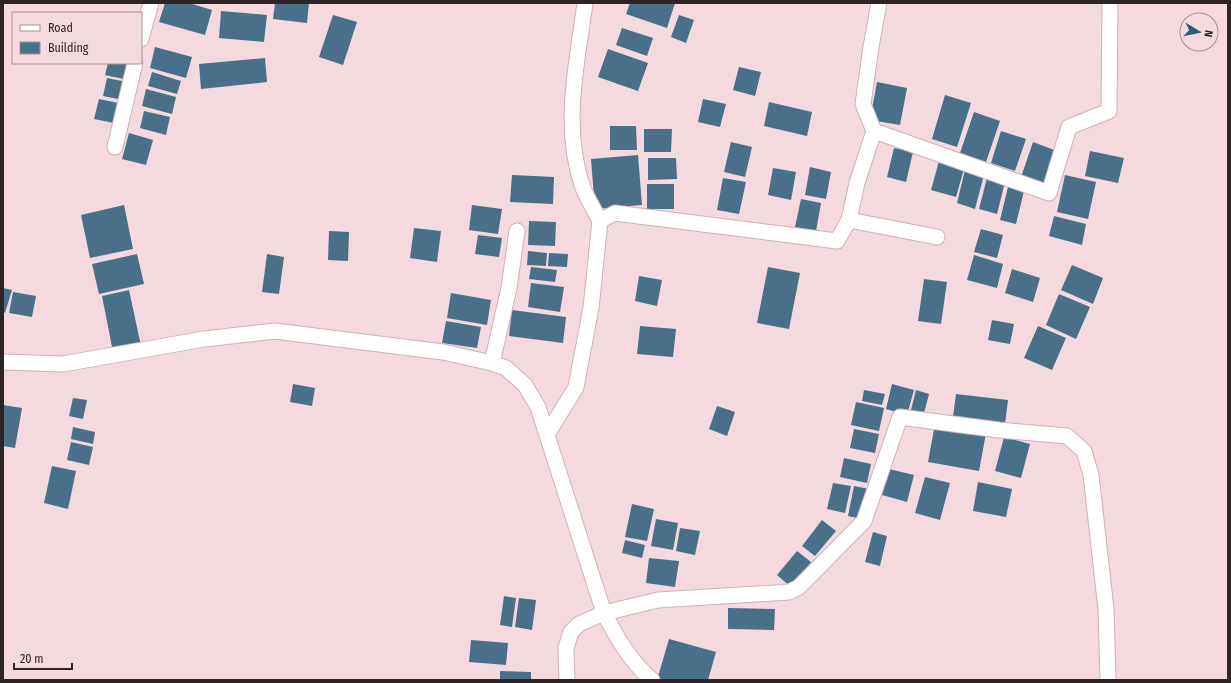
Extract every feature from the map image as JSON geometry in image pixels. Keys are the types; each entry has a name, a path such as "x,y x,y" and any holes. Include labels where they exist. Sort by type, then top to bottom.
{"street":[{"path":"142,35 151,3"},
{"path":"548,434 576,388 591,308 600,221 582,186 572,145 572,94 585,3"},
{"path":"600,221 615,213 837,241 849,220 857,183 874,131 864,104 871,47 879,3"},
{"path":"874,131 1049,193 1068,127 1109,111 1110,3"},
{"path":"115,147 135,64"},
{"path":"849,220 937,237"},
{"path":"492,364 509,288 517,231"},
{"path":"3,362 63,364 204,339 275,331 443,352 506,368 525,385 538,407 548,434 604,613 620,643 634,662 652,680"},
{"path":"567,680 566,648 571,632 579,624 604,613 658,600 789,592 799,587 864,521 900,417 999,430 1067,436 1084,451 1090,475 1106,609 1108,680"}],"building":[{"path":"165,3 189,3 212,10 205,35 159,22"},
{"path":"275,3 309,3 307,23 273,19"},
{"path":"630,3 675,3 667,28 626,14"},
{"path":"221,11 267,15 264,42 219,38"},
{"path":"333,15 357,22 343,65 319,57"},
{"path":"679,15 694,20 686,43 671,37"},
{"path":"622,28 653,38 647,56 616,45"},
{"path":"155,47 192,57 186,78 150,68"},
{"path":"608,49 648,63 638,91 598,77"},
{"path":"265,58 267,82 201,89 199,64"},
{"path":"108,64 131,64 128,80 105,75"},
{"path":"739,67 761,72 755,96 733,90"},
{"path":"152,72 181,81 177,94 148,86"},
{"path":"107,78 127,82 123,100 103,96"},
{"path":"877,82 907,88 900,125 870,120"},
{"path":"146,89 176,97 172,114 142,106"},
{"path":"945,95 971,103 957,147 932,139"},
{"path":"99,99 123,104 119,124 94,119"},
{"path":"703,99 726,104 720,127 698,122"},
{"path":"769,102 812,112 807,136 764,126"},
{"path":"144,111 170,117 166,135 140,128"},
{"path":"974,112 1000,121 986,162 960,153"},
{"path":"610,126 636,126 637,150 610,150"},
{"path":"644,129 672,129 671,152 644,152"},
{"path":"1001,131 1026,139 1015,171 991,163"},
{"path":"129,133 153,140 146,165 122,159"},
{"path":"731,142 752,147 745,177 724,172"},
{"path":"1033,142 1057,151 1046,185 1021,177"},
{"path":"894,148 913,152 906,182 887,177"},
{"path":"1090,151 1124,158 1118,183 1085,176"},
{"path":"638,155 642,205 595,209 591,159"},
{"path":"648,158 676,158 677,179 648,180"},
{"path":"939,161 964,169 956,197 931,190"},
{"path":"810,167 831,172 826,199 805,195"},
{"path":"773,168 796,172 791,200 768,195"},
{"path":"965,170 984,175 975,209 957,203"},
{"path":"512,175 554,177 553,204 510,202"},
{"path":"1065,175 1096,182 1088,219 1057,212"},
{"path":"723,178 746,182 739,214 717,210"},
{"path":"987,178 1005,182 997,214 979,209"},
{"path":"647,184 674,184 674,209 647,209"},
{"path":"1008,187 1024,191 1016,224 1000,220"},
{"path":"801,199 821,203 816,231 795,227"},
{"path":"124,205 133,249 90,258 81,215"},
{"path":"472,205 502,209 498,234 469,230"},
{"path":"1054,216 1086,224 1082,245 1049,236"},
{"path":"529,221 556,222 555,246 528,245"},
{"path":"414,228 441,231 437,262 410,258"},
{"path":"981,229 1003,235 997,258 974,252"},
{"path":"329,231 349,232 348,261 328,260"},
{"path":"478,235 502,238 499,257 475,254"},
{"path":"528,251 547,253 546,266 527,265"},
{"path":"549,253 568,254 567,267 548,266"},
{"path":"137,254 144,284 99,294 92,264"},
{"path":"267,254 284,257 279,294 262,292"},
{"path":"974,255 1003,264 997,288 967,280"},
{"path":"1072,265 1103,278 1093,304 1061,290"},
{"path":"531,267 557,270 555,282 529,279"},
{"path":"768,267 800,273 789,329 757,323"},
{"path":"1012,269 1040,278 1033,302 1005,293"},
{"path":"639,276 662,280 657,306 635,301"},
{"path":"924,279 947,282 941,324 918,321"},
{"path":"531,283 564,287 560,312 528,307"},
{"path":"3,288 12,290 5,313 3,312"},
{"path":"129,290 141,346 113,352 102,296"},
{"path":"13,292 36,296 32,317 9,313"},
{"path":"451,293 491,300 487,325 447,318"},
{"path":"1059,294 1090,307 1076,339 1046,325"},
{"path":"512,310 566,317 563,343 509,336"},
{"path":"992,320 1014,324 1010,344 988,340"},
{"path":"446,321 481,327 477,348 442,343"},
{"path":"640,326 676,329 673,357 637,354"},
{"path":"1038,326 1066,338 1052,370 1024,358"},
{"path":"293,384 315,388 312,406 290,402"},
{"path":"892,384 914,390 907,415 886,409"},
{"path":"864,390 885,394 882,405 862,401"},
{"path":"916,390 929,394 923,417 910,414"},
{"path":"956,394 1008,400 1005,424 953,417"},
{"path":"73,398 87,400 83,419 69,416"},
{"path":"856,402 884,408 879,431 851,425"},
{"path":"3,405 22,408 15,448 3,446"},
{"path":"717,406 735,412 727,436 709,429"},
{"path":"935,424 986,433 979,471 928,462"},
{"path":"73,427 95,432 93,444 71,439"},
{"path":"854,429 879,434 875,453 850,448"},
{"path":"1004,437 1030,444 1021,478 995,471"},
{"path":"71,442 93,447 89,465 67,460"},
{"path":"844,458 871,464 867,483 840,477"},
{"path":"52,466 76,471 68,509 44,503"},
{"path":"889,469 914,475 907,502 882,495"},
{"path":"925,477 950,483 940,520 915,513"},
{"path":"978,482 1012,489 1006,517 973,511"},
{"path":"833,483 851,486 845,513 827,509"},
{"path":"854,486 869,489 862,519 848,516"},
{"path":"632,504 654,509 647,541 625,537"},
{"path":"656,519 678,523 673,550 651,546"},
{"path":"822,520 836,531 815,556 802,546"},
{"path":"680,528 700,531 695,555 676,551"},
{"path":"873,532 887,536 880,566 865,562"},
{"path":"625,540 645,545 642,558 622,553"},
{"path":"797,551 811,562 791,587 777,575"},
{"path":"649,558 679,561 675,587 646,583"},
{"path":"504,596 516,598 512,627 500,625"},
{"path":"519,598 536,600 532,630 515,627"},
{"path":"728,608 775,609 774,630 728,629"},
{"path":"669,639 716,652 708,680 657,680"},
{"path":"471,640 508,643 506,665 469,662"},
{"path":"500,671 531,672 531,680 500,680"}]}
